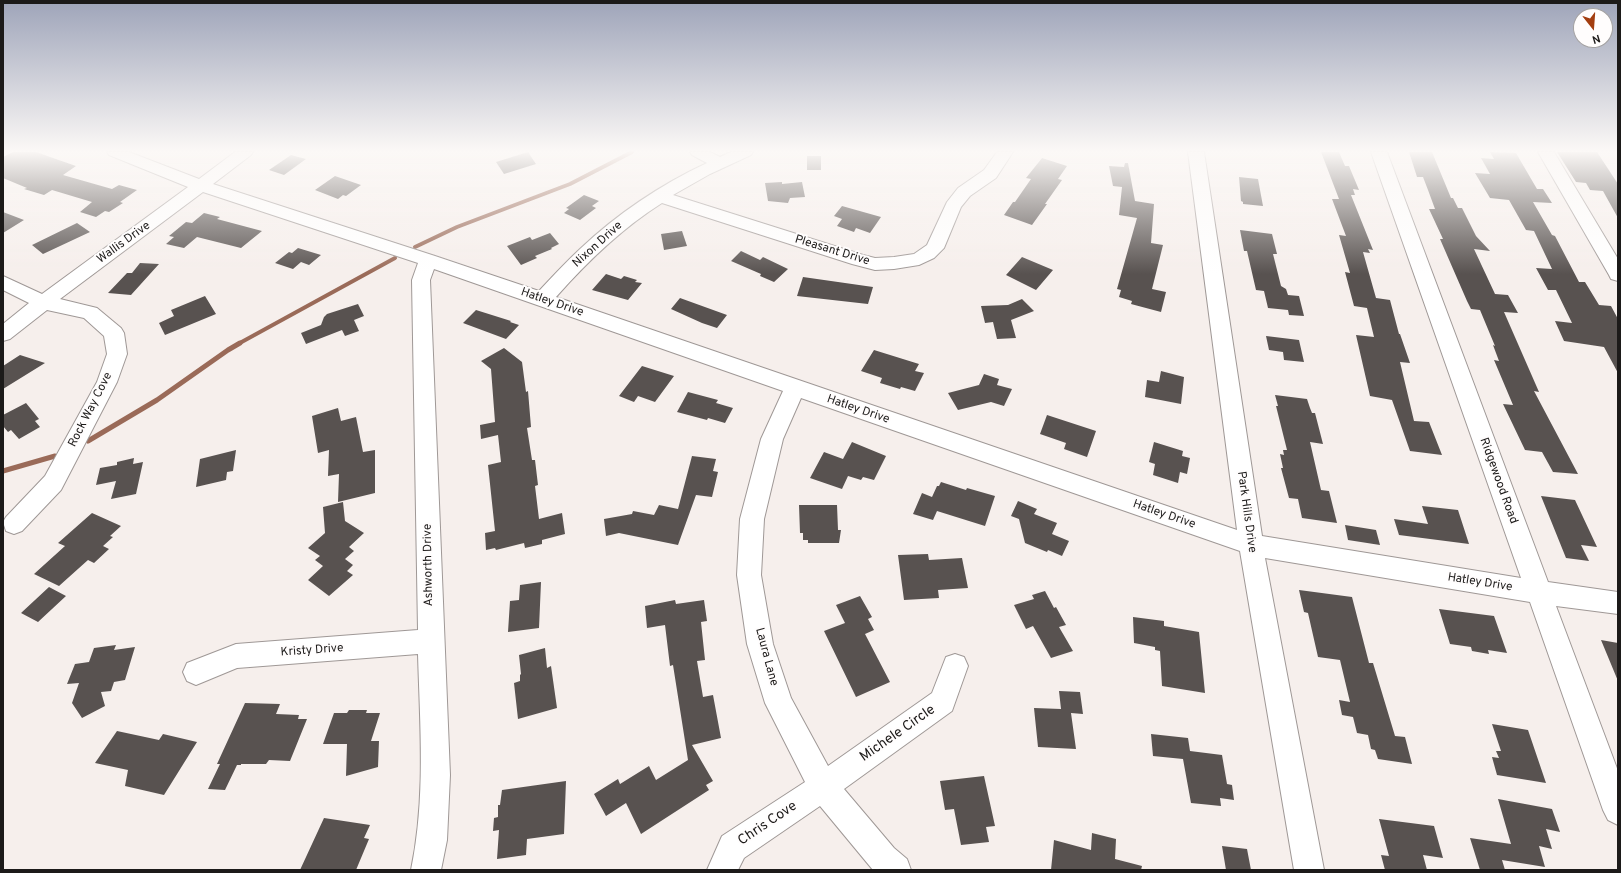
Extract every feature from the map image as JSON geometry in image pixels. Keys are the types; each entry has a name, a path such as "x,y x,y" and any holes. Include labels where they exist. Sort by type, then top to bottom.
{"street":[{"name":"Wallis Drive","path":"3,334 43,302 193,193"},
{"name":"Hatley Drive","path":"223,193 428,260 1250,545 1538,592 1618,603"},
{"name":"Nixon Drive","path":"542,300 593,246 638,209 665,193"},
{"name":"Pleasant Drive","path":"659,196 875,264 919,259 935,248 953,206 963,193"},
{"name":"Park Hills Drive","path":"1202,193 1250,545 1309,870"},
{"name":"Ridgewood Road","path":"1394,193 1618,810"},
{"path":"1570,193 1618,275"},
{"name":"Ashworth Drive","path":"426,870 432,840 436,775 431,642 422,280 428,260"},
{"name":"Rock Way Cove","path":"3,282 43,302 90,314 114,333 117,354 107,382 53,483 14,524"},
{"name":"Laura Lane","path":"795,388 772,439 752,519 749,575 760,644 779,703 823,787 882,859 896,870"},
{"name":"Kristy Drive","path":"196,672 236,656 431,642"},
{"name":"Michele Circle","path":"823,787 942,702 955,666"},
{"name":"Chris Cove","path":"722,870 733,847 823,787"}],"building":[{"path":"36,193 48,193 44,195"},
{"path":"61,193 133,193 120,202 123,203 109,212 105,211 96,217 80,212 92,202"},
{"path":"322,193 350,193 346,196 343,195 338,199"},
{"path":"767,193 804,193 805,197 790,198 788,203 768,201"},
{"path":"1021,193 1053,193 1032,225 1004,215 1013,202 1015,202"},
{"path":"1121,193 1133,193 1135,201 1154,204 1151,243 1163,245 1152,289 1166,292 1161,312 1131,304 1132,301 1119,297 1121,290 1117,289 1137,218 1119,215"},
{"path":"1240,193 1261,193 1263,206 1243,204 1241,201"},
{"path":"1337,193 1354,193 1355,195 1351,195 1373,250 1368,249 1370,253 1363,252 1376,298 1390,300 1399,334 1410,363 1400,362 1414,421 1429,422 1442,455 1410,451 1392,400 1370,396 1356,335 1374,337 1367,308 1354,306 1345,272 1350,273 1339,235 1346,236 1332,199 1339,199"},
{"path":"1429,193 1449,193 1458,208 1462,208 1476,236 1490,251 1474,249 1495,294 1508,295 1518,313 1504,312 1539,392 1534,391 1578,474 1553,472 1542,452 1525,450 1503,404 1513,405 1494,360 1499,361 1493,345 1495,346 1480,310 1471,309 1467,301 1440,239 1443,239 1429,209 1435,209"},
{"path":"1487,193 1545,193 1552,203 1533,202 1552,235 1555,236 1579,282 1585,282 1599,305 1611,306 1618,319 1618,373 1604,347 1564,341 1555,321 1572,323 1556,290 1548,290 1536,268 1552,269 1534,231 1526,230 1509,200 1490,198"},
{"path":"1604,193 1618,193 1618,218"},
{"path":"584,195 599,201 592,206 596,208 580,220 564,213 569,209 566,208"},
{"path":"842,206 881,217 870,233 856,228 854,232 837,226 842,219 834,216"},
{"path":"3,212 24,220 3,233"},
{"path":"204,213 220,217 217,219 262,231 241,248 197,237 184,248 166,244 174,237 169,236 186,222 192,223"},
{"path":"77,223 90,232 43,254 32,245"},
{"path":"1240,230 1272,234 1277,254 1273,254 1281,286 1286,289 1288,295 1299,296 1304,316 1289,315 1288,310 1268,308 1264,291 1256,290 1247,251 1244,251"},
{"path":"682,231 687,246 664,250 661,234"},
{"path":"550,233 559,244 551,248 552,249 535,256 537,258 521,265 507,246 530,237 532,240"},
{"path":"298,248 321,255 309,265 301,262 293,269 275,263 289,252 292,253"},
{"path":"741,251 760,260 763,257 788,269 774,282 760,276 761,274 731,261"},
{"path":"1022,257 1053,270 1036,290 1006,275"},
{"path":"140,263 159,264 131,295 108,293 127,273 132,273"},
{"path":"606,274 621,279 624,276 637,280 635,282 642,283 628,300 592,290"},
{"path":"803,277 873,287 868,304 797,296"},
{"path":"205,296 216,314 165,335 159,323 174,316 171,310"},
{"path":"680,298 727,315 717,328 702,323 671,309"},
{"path":"1022,299 1034,311 1011,320 1016,338 997,339 993,322 985,323 981,306 1008,305"},
{"path":"358,304 364,316 354,320 359,331 345,336 342,330 306,344 301,333 321,325 327,314"},
{"path":"476,310 519,325 506,339 463,323"},
{"path":"1266,336 1299,340 1304,362 1284,360 1283,352 1269,350"},
{"path":"504,348 522,362 526,392 528,391 531,427 527,428 532,460 535,460 538,485 535,486 539,519 562,513 565,534 542,540 542,544 525,548 524,543 496,550 495,548 486,550 485,533 495,531 488,465 501,462 498,435 481,439 480,425 495,422 491,369 481,361"},
{"path":"874,350 919,364 915,371 924,373 915,391 901,387 900,389 880,383 882,378 861,371"},
{"path":"20,355 45,363 3,389 3,366"},
{"path":"642,366 674,376 655,402 638,396 634,402 619,396"},
{"path":"1161,371 1184,377 1181,404 1145,397 1147,380 1159,382"},
{"path":"984,374 999,379 997,385 1012,389 1004,406 991,402 958,410 948,393 979,385"},
{"path":"688,392 718,400 716,403 733,408 725,423 677,412"},
{"path":"1275,395 1307,399 1312,413 1315,413 1323,444 1310,442 1321,490 1329,491 1337,523 1302,518 1298,499 1289,498 1281,468 1283,468 1280,454 1284,455 1283,450 1287,450 1276,406 1278,406"},
{"path":"26,403 39,419 35,421 40,427 19,439 11,430 8,432 3,426 3,415"},
{"path":"338,408 341,421 356,417 363,452 375,450 375,493 338,502 339,474 328,476 329,450 318,453 312,416"},
{"path":"1047,415 1096,431 1087,457 1064,449 1066,443 1040,434"},
{"path":"852,442 886,456 874,480 863,477 861,480 848,476 842,489 810,478 824,452 843,459"},
{"path":"1154,442 1183,451 1182,456 1190,458 1187,474 1180,472 1178,483 1153,475 1155,464 1149,462"},
{"path":"236,450 233,471 227,472 226,480 196,487 200,459"},
{"path":"692,456 716,459 713,471 718,472 712,497 696,495 678,545 619,533 606,536 604,519 632,514 633,511 654,515 659,505 678,509"},
{"path":"134,458 133,464 143,462 136,494 111,499 116,481 96,485 100,468 117,465 117,462"},
{"path":"941,482 966,490 967,488 995,496 985,526 937,511 933,520 913,514 922,493 932,497 937,486 939,486"},
{"path":"1541,496 1575,500 1597,547 1581,545 1589,561 1566,558"},
{"path":"1018,501 1037,509 1034,514 1057,523 1052,534 1069,541 1062,556 1025,543 1019,519 1011,516"},
{"path":"343,502 345,521 364,533 349,547 354,551 345,559 353,565 347,571 353,575 329,596 308,580 323,566 315,560 320,556 308,548 325,533 323,507"},
{"path":"799,505 837,505 838,530 841,530 839,543 808,543 808,540 803,540 803,533 800,533"},
{"path":"1422,506 1458,510 1469,544 1399,535 1394,519 1428,524"},
{"path":"92,513 121,526 110,536 113,537 103,546 109,549 94,563 88,560 59,586 34,574 65,546 58,543"},
{"path":"1345,525 1376,530 1380,545 1348,540"},
{"path":"928,554 929,560 962,558 968,588 938,590 939,598 904,600 898,555"},
{"path":"541,582 539,628 508,632 510,601 519,600 520,585"},
{"path":"49,587 66,596 38,622 21,613"},
{"path":"1299,590 1352,597 1369,663 1373,663 1395,736 1405,737 1412,764 1378,759 1375,750 1371,749 1368,735 1357,733 1353,717 1342,715 1339,700 1350,702 1340,660 1318,657 1308,613 1304,612"},
{"path":"1045,591 1054,608 1056,607 1066,625 1059,627 1073,651 1051,658 1033,626 1026,629 1014,605 1034,599 1032,595"},
{"path":"860,596 872,617 868,619 874,630 865,634 890,682 856,697 824,631 845,623 836,605"},
{"path":"675,600 676,604 704,600 707,621 701,622 705,660 697,661 703,697 713,695 721,738 692,745 713,781 706,785 709,790 641,834 626,803 606,816 594,794 618,779 620,784 649,766 656,780 688,760 673,665 670,666 665,625 647,628 645,606"},
{"path":"1439,609 1494,616 1507,653 1488,650 1489,654 1472,651 1471,647 1450,644"},
{"path":"1133,617 1164,621 1164,626 1199,632 1205,693 1162,686 1160,651 1155,650 1155,647 1134,643"},
{"path":"1601,640 1618,643 1618,681"},
{"path":"116,645 114,650 135,647 125,680 114,682 111,691 101,692 105,706 82,718 72,703 79,683 67,684 75,664 89,662 94,648"},
{"path":"545,648 547,668 551,666 557,708 518,719 514,683 520,681 521,674 519,655"},
{"path":"1059,691 1080,692 1083,714 1071,713 1076,749 1038,747 1034,708 1061,709"},
{"path":"245,703 280,704 276,714 299,715 298,719 307,719 290,761 269,760 266,764 237,765 225,790 208,789 220,764 217,764"},
{"path":"349,710 367,710 366,713 380,713 371,741 379,741 378,767 346,776 347,744 323,744 334,713 347,713"},
{"path":"1492,724 1528,730 1546,783 1497,775 1492,757 1499,758 1496,751 1501,751"},
{"path":"117,731 159,740 163,734 197,742 164,795 125,786 128,770 95,763"},
{"path":"1151,734 1188,738 1190,751 1222,755 1227,784 1232,785 1234,800 1220,798 1221,806 1191,803 1183,759 1153,756"},
{"path":"984,776 995,826 986,827 989,842 961,845 954,809 945,810 940,781"},
{"path":"566,781 564,834 527,839 526,855 497,859 499,830 493,831 494,818 498,817 498,805 500,805 502,790"},
{"path":"1498,799 1552,809 1560,832 1546,829 1552,849 1539,846 1545,867 1502,860 1505,870 1480,870 1470,838 1511,844"},
{"path":"324,818 370,825 364,838 369,839 356,870 300,870"},
{"path":"1379,819 1434,826 1443,858 1423,855 1427,870 1385,870 1381,855 1389,856"},
{"path":"1092,833 1116,839 1115,859 1142,866 1141,870 1051,870 1054,840 1091,850"},
{"path":"1222,846 1247,849 1251,870 1226,870"}],"waterway":[{"path":"415,247 457,227 547,193"},
{"path":"238,344 395,258"},
{"path":"88,441 157,400 240,343"},
{"path":"3,471 55,456"}]}
